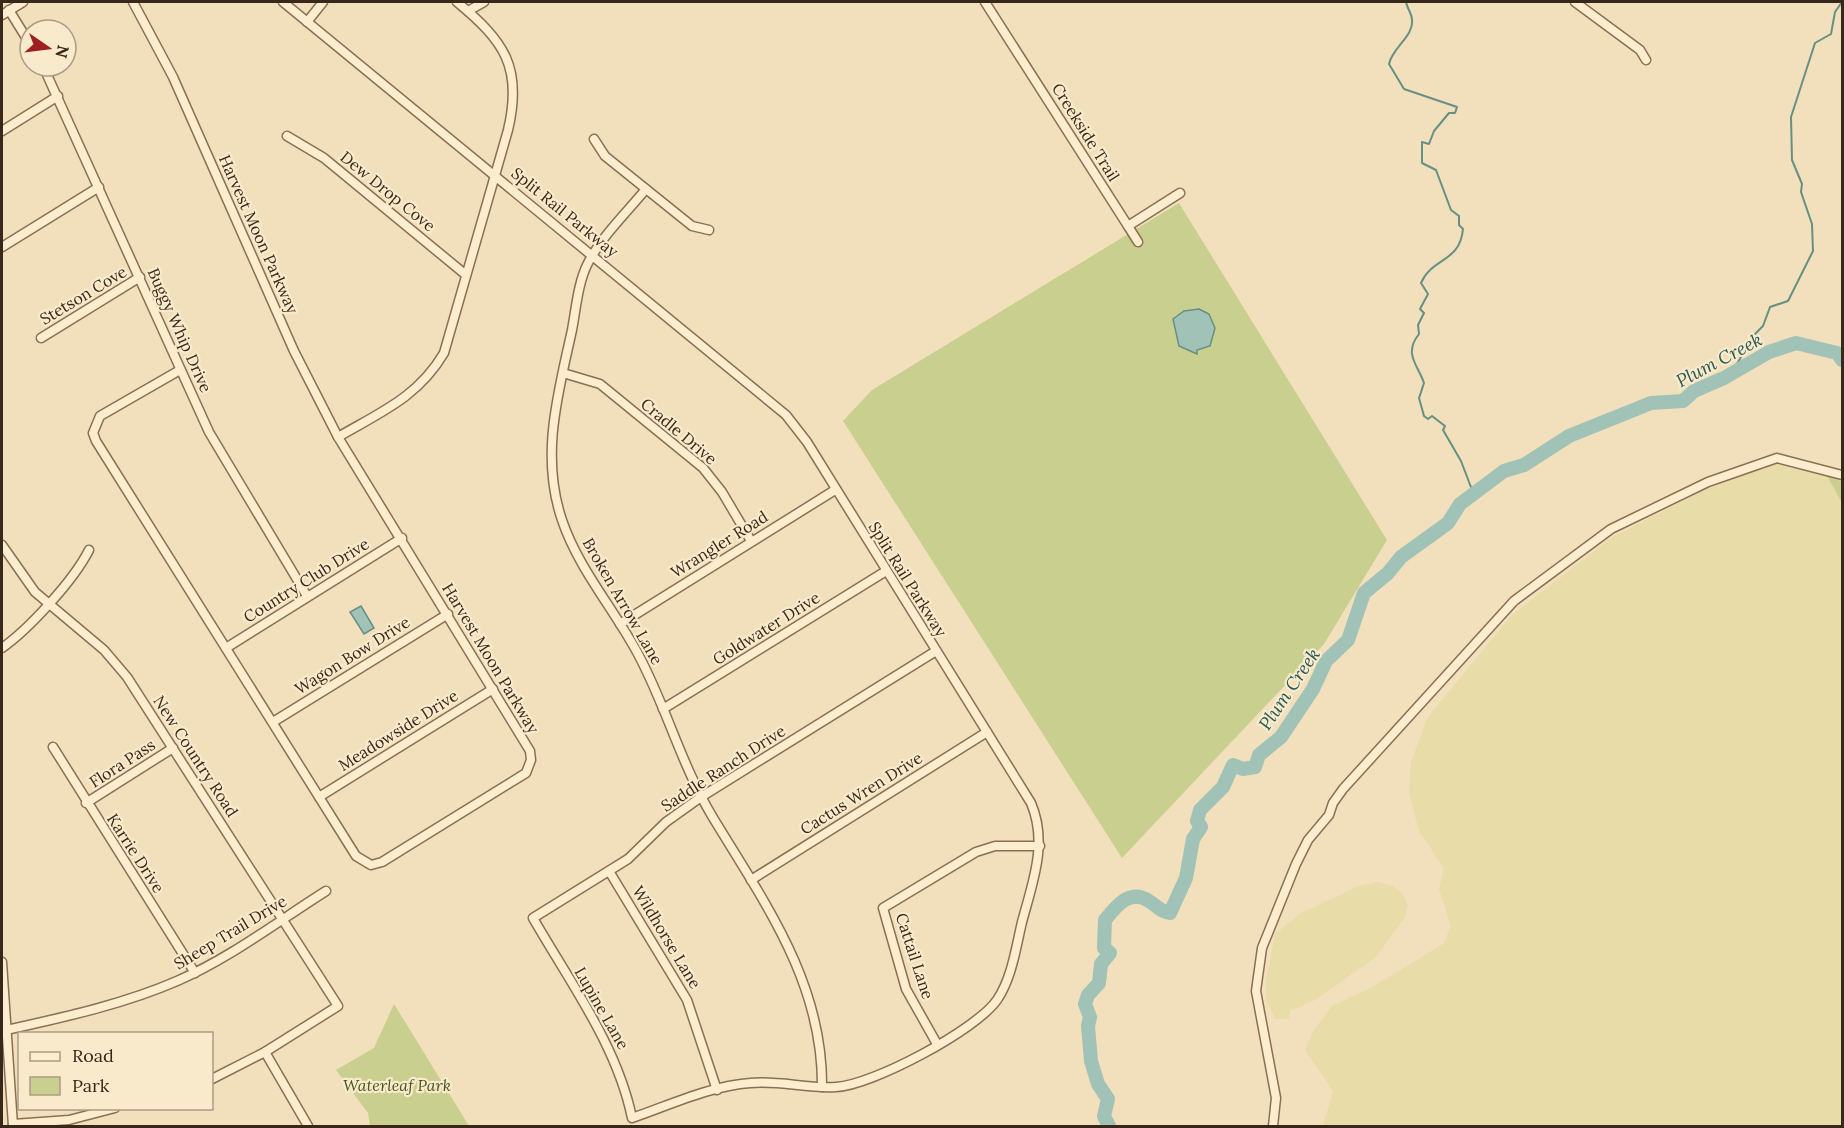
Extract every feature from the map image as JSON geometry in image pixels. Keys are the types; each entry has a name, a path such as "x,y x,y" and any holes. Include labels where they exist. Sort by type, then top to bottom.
{"street":[{"path":"18,29 5,12 23,2"},
{"name":"Harvest Moon Parkway","path":"133,2 174,77 294,351 338,437 402,538 530,751 531,760 526,773 382,862 371,865 356,856 96,441 93,433 100,416 180,370"},
{"name":"Split Rail Parkway","path":"283,2 593,254 786,415 807,442 1031,803 1038,821 1040,846 1038,860 1005,987 997,1001 980,1019 874,1078 855,1085 822,1087 750,1082 717,1090 632,1118"},
{"path":"307,22 323,2"},
{"path":"338,437 408,397 433,371 444,353 495,175 513,107 514,84 505,51 494,35 457,2"},
{"path":"468,11 483,2"},
{"name":"Creekside Trail","path":"985,2 1138,242"},
{"path":"1575,2 1640,50 1646,60"},
{"name":"Buggy Whip Drive","path":"49,78 209,432 308,596"},
{"path":"2,131 58,96"},
{"name":"Dew Drop Cove","path":"287,136 324,158 466,275"},
{"path":"594,139 605,156 692,226 709,230"},
{"path":"2,247 99,187"},
{"name":"Broken Arrow Lane","path":"646,189 593,254 582,281 550,447 556,498 573,546 638,653 701,797 782,929 817,1026 822,1059 822,1087"},
{"path":"1128,226 1180,193"},
{"name":"Stetson Cove","path":"41,338 140,277"},
{"name":"Cradle Drive","path":"563,373 600,384 703,468 722,492 752,541"},
{"path":"1274,1126 1275,1098 1256,991 1262,948 1308,840 1329,815 1333,803 1343,789 1514,601 1611,529 1708,482 1777,458 1842,476"},
{"name":"Wrangler Road","path":"620,624 835,490"},
{"name":"Country Club Drive","path":"226,648 402,538"},
{"name":"New Country Road","path":"2,544 23,578 48,604 116,663 338,1006 265,1052"},
{"path":"2,648 18,636 48,604 81,565 89,550"},
{"name":"Goldwater Drive","path":"663,709 886,571"},
{"name":"Wagon Bow Drive","path":"273,722 448,614"},
{"name":"Saddle Ranch Drive","path":"532,918 609,871 640,849 666,822 701,797 936,651"},
{"name":"Meadowside Drive","path":"319,797 493,688"},
{"name":"Cactus Wren Drive","path":"751,880 987,732"},
{"name":"Karrie Drive","path":"53,747 86,803 195,973"},
{"name":"Flora Pass","path":"86,803 173,748"},
{"name":"Cattail Lane","path":"937,1044 906,988 883,908 976,852 995,846 1040,846"},
{"name":"Wildhorse Lane","path":"609,871 687,1000 717,1090"},
{"name":"Sheep Trail Drive","path":"4,1031 133,998 195,973 326,891"},
{"name":"Lupine Lane","path":"532,918 615,1060 626,1088 632,1118"},
{"path":"2,962 4,1031 13,1125 69,1120 107,1110"},
{"path":"213,1078 265,1052 308,1126"}],"shaded area":[{"path":"1776,462 1787,463 1827,476 1842,503 1842,1126 1323,1126 1333,1091 1305,1050 1314,1030 1332,1006 1374,986 1443,944 1451,927 1439,889 1444,868 1419,831 1409,793 1411,762 1428,717 1512,615 1611,538 1702,491"},
{"path":"1377,882 1393,886 1402,893 1408,905 1405,917 1376,957 1317,999 1290,1011 1289,1019 1275,1019 1266,999 1266,981 1275,934 1301,913 1359,886"}],"green space":[{"path":"1179,203 1387,540 1324,644 1122,858 843,421 872,390"},
{"path":"1827,476 1842,481 1842,503"},
{"name":"Waterleaf Park","path":"394,1004 469,1126 370,1126 368,1113 336,1070 374,1048"}],"water":[{"path":"1199,309 1209,314 1215,328 1210,346 1197,350 1197,354 1179,346 1173,319 1184,311"},
{"path":"361,606 374,628 364,634 350,612"}],"waterway":[{"path":"1406,2 1412,18 1412,26 1389,64 1404,89 1457,107 1455,113 1449,113 1434,131 1429,144 1422,142 1422,163 1436,170 1451,210 1459,216 1459,225 1463,229 1457,248 1432,268 1421,283 1428,294 1420,309 1424,313 1418,325 1419,334 1414,341 1412,354 1424,383 1419,398 1424,416 1428,419 1432,416 1445,426 1443,430 1461,461 1474,495"},
{"path":"1731,374 1754,335 1763,326 1770,307 1788,301 1813,251 1812,224 1801,192 1802,184 1792,160 1791,117 1815,43 1831,34 1835,12 1842,2"},
{"name":"Plum Creek","path":"1109,1126 1104,1116 1108,1099 1098,1084 1091,1061 1088,1026 1090,1017 1085,1004 1088,995 1099,983 1101,964 1110,953 1104,948 1105,920 1124,900 1136,897 1170,913 1186,878 1193,839 1201,827 1197,821 1200,810 1223,787 1233,765 1243,769 1255,767 1259,755 1281,737 1313,689 1326,661 1348,640 1364,593 1388,573 1401,557 1448,523 1460,504 1504,471 1524,465 1569,436 1651,403 1683,401 1694,391 1724,378 1769,352 1796,343 1837,353 1842,360"}]}
